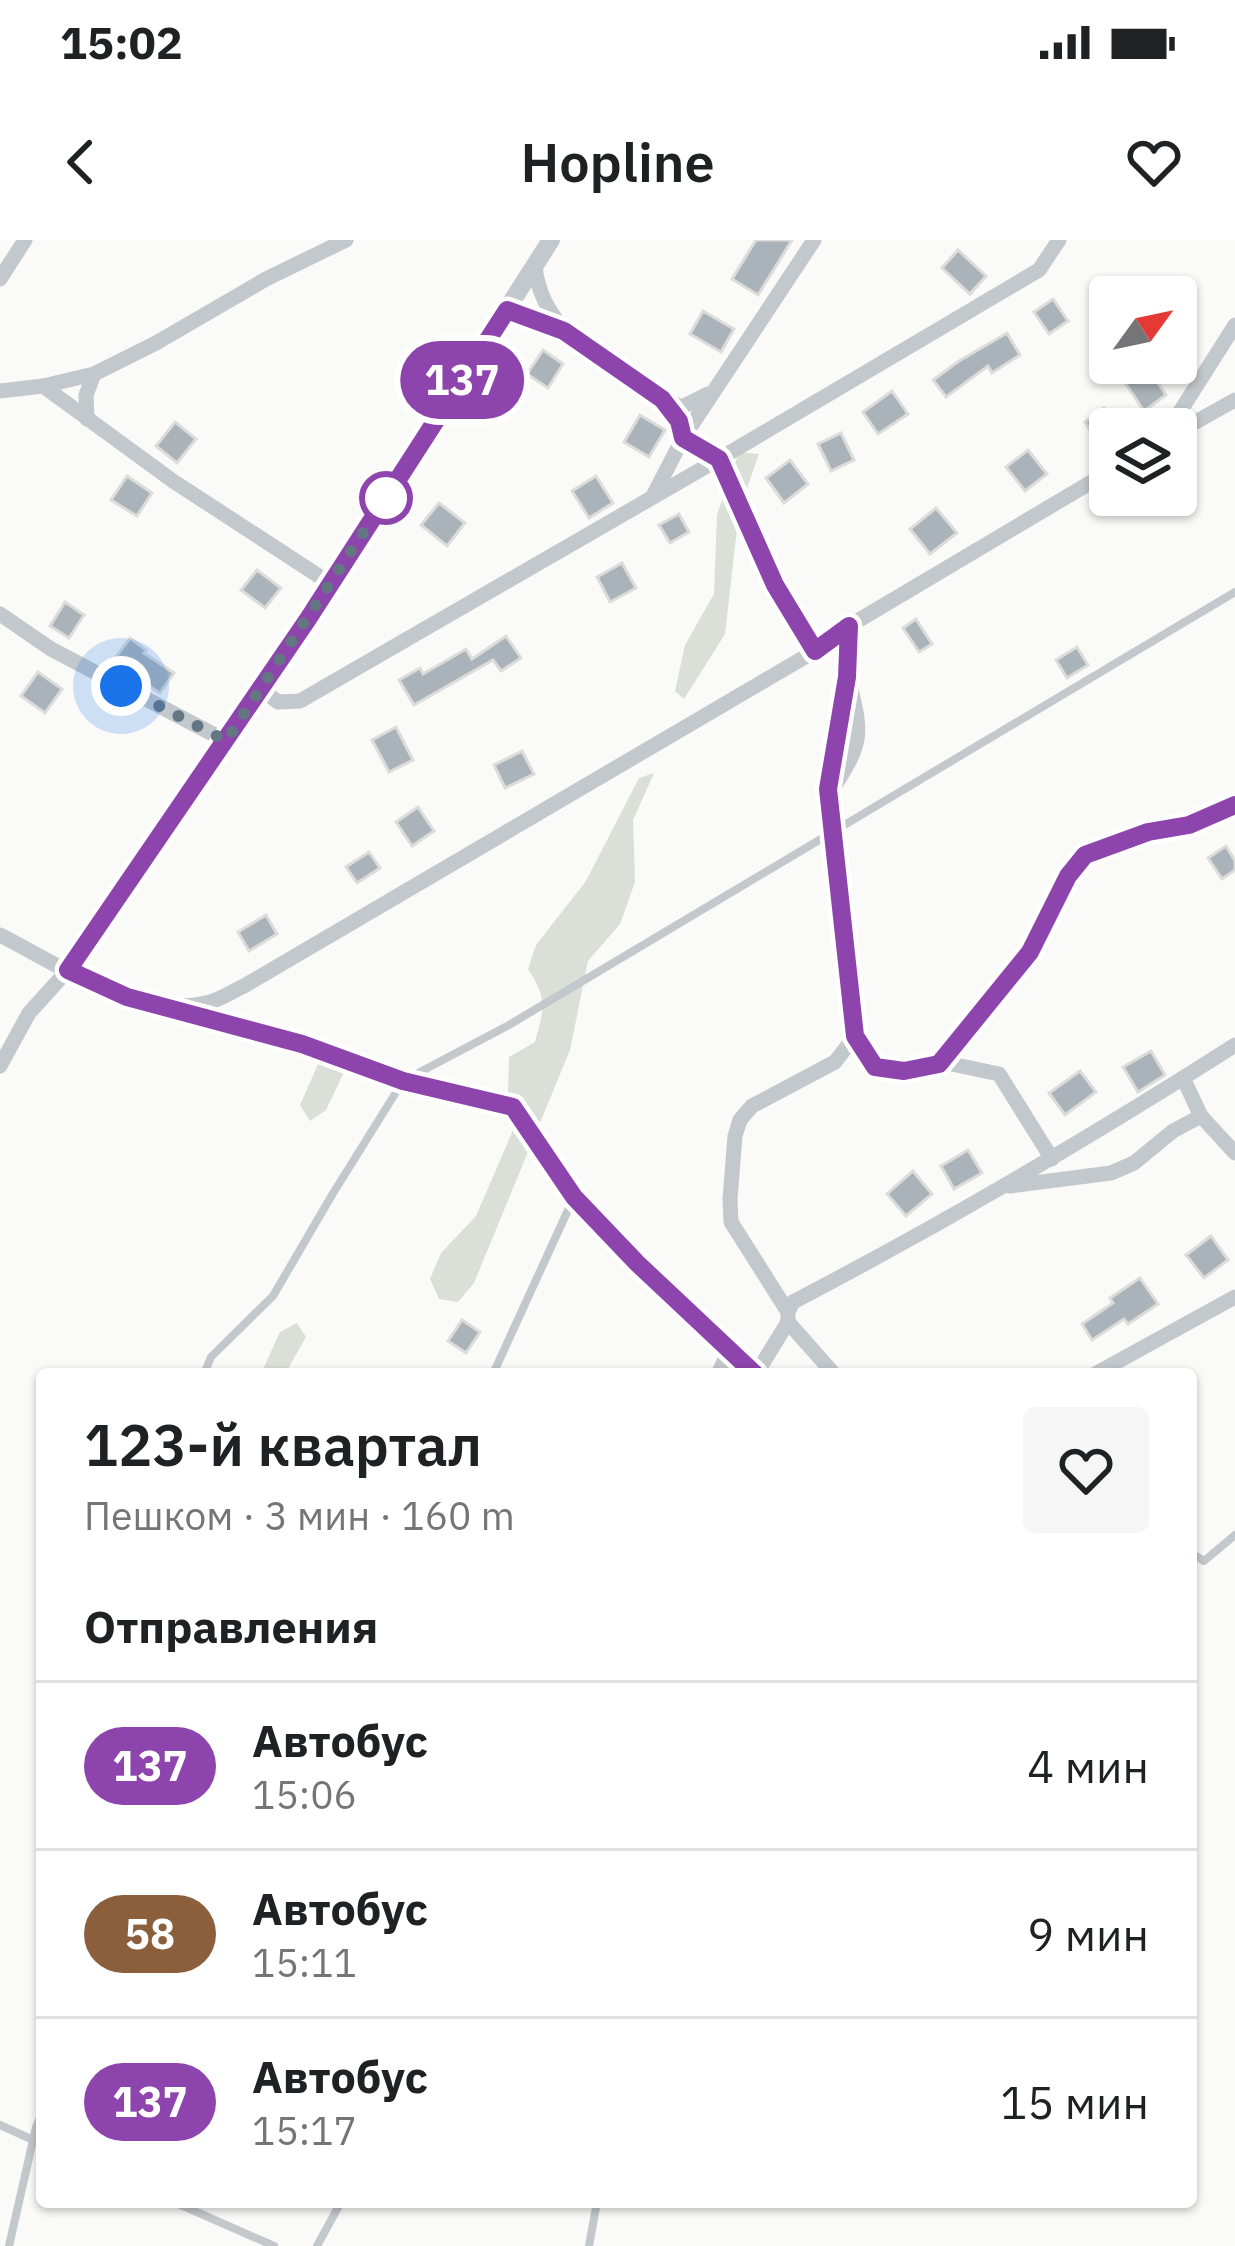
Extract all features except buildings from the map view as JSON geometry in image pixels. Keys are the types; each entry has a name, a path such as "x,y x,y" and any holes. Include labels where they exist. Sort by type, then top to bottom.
{"street":[{"path":"0,279 26,240"},
{"path":"0,391 94,374 346,240"},
{"path":"0,1066 29,1013 68,970 261,689 551,240"},
{"path":"652,497 683,438 814,240"},
{"path":"261,689 278,702 300,701 1039,270 1059,240"},
{"path":"535,266 545,306 564,331"},
{"path":"507,310 564,331 662,399 682,407 714,391"},
{"path":"1186,408 1235,326"},
{"path":"88,419 86,395 94,374"},
{"path":"43,386 173,481 331,584"},
{"path":"662,399 679,421 683,438 719,459 775,585 815,651"},
{"path":"1197,419 1235,400"},
{"path":"0,935 127,997 165,1006 210,1002 815,651 1089,483"},
{"path":"0,614 51,649 226,741"},
{"path":"849,626 847,677 829,796 855,1036 875,1067 904,1071 947,1063 999,1074 1052,1159"},
{"path":"939,1064 1030,952 1068,876 1085,855 1148,832 1189,825 1235,805"},
{"path":"829,1368 788,1317 731,1222 730,1199 740,1120 752,1106 835,1062 855,1036"},
{"path":"759,1368 794,1302 1052,1159 1235,1045"},
{"path":"1183,1078 1201,1116 1235,1153"},
{"path":"1001,1186 1111,1173 1134,1163 1173,1131 1201,1116"},
{"path":"1053,1182 1070,1148"},
{"path":"637,1263 749,1368"},
{"path":"1106,1368 1235,1297"},
{"path":"721,1368 729,1351"}],"lane":[{"path":"206,1368 211,1357 273,1296 403,1081 508,1025 1235,592"},
{"path":"165,1006 302,1044 403,1081 513,1107 574,1197 637,1263"},
{"path":"496,1368 574,1197"},
{"path":"1197,1556 1204,1561 1235,1535"},
{"path":"0,2125 36,2141"},
{"path":"9,2246 36,2149"},
{"path":"188,2208 274,2246"},
{"path":"317,2246 338,2208"},
{"path":"590,2246 596,2208"}],"shaded area":[{"path":"739,452 759,454 739,511 725,634 684,699 675,691 685,645 714,594 717,515"},
{"path":"654,773 633,820 635,882 620,924 588,961 570,1050 474,1283 458,1302 439,1299 430,1279 441,1253 476,1216 517,1121 508,1091 509,1057 535,1042 541,1021 539,989 528,969 536,945 586,881 639,778"},
{"path":"334,1057 344,1072 326,1110 310,1121 300,1105 319,1062"},
{"path":"297,1323 306,1337 288,1368 264,1368 280,1332"}],"bus line":[{"name":"137","path":"748,1368 574,1197 513,1107 403,1081 302,1044 127,997 68,970 308,619 507,310 564,331 662,399 679,421 683,438 719,459 775,585 815,651 849,626 847,677 828,789 855,1036 875,1067 904,1071 939,1064 1030,952 1068,876 1085,855 1148,832 1189,825 1235,805"}],"route":[{"path":"121,686 226,741 386,498"}]}
